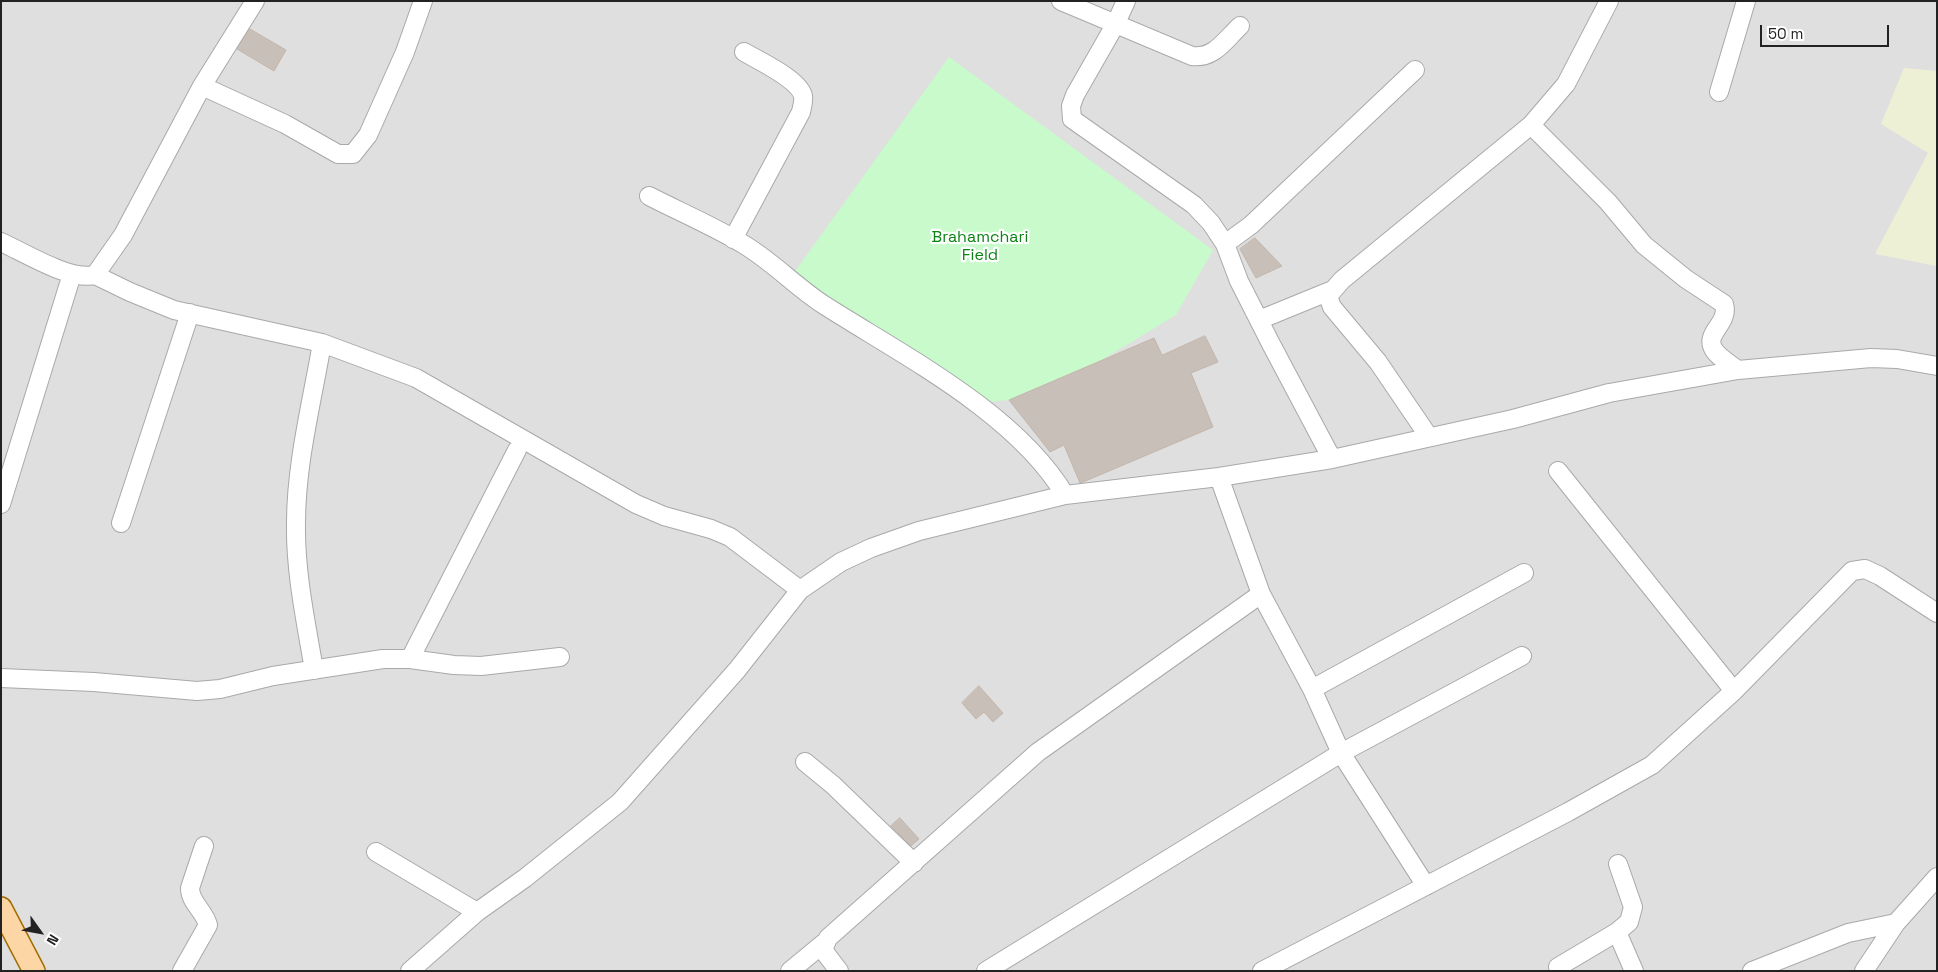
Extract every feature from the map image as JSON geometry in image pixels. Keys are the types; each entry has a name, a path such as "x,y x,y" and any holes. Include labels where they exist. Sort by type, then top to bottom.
{"main road":[{"path":"1,908 34,971"}],"street":[{"path":"95,275 123,235 202,86 254,1"},
{"path":"202,86 285,124 338,154 353,154 368,135 405,52 423,1"},
{"path":"1061,1 1115,25 1192,56 1202,58 1211,55 1240,26"},
{"path":"1126,1 1115,25 1076,95 1071,106 1072,119 1194,205 1210,223 1226,244 1240,281 1259,320 1332,459"},
{"path":"1259,320 1330,291 1531,125 1566,84 1609,1"},
{"path":"1719,92 1746,1"},
{"path":"733,239 801,112 803,104 803,96 797,84 744,52"},
{"path":"1226,244 1251,225 1414,70"},
{"path":"1531,125 1608,202 1644,244 1686,280 1724,304 1726,312 1724,318 1713,334 1710,343 1715,352 1738,370"},
{"path":"649,196 744,244 814,298 978,403 1033,450 1053,473 1066,495"},
{"path":"1,242 72,274 87,277 95,275 174,310 322,343 416,378 636,504 664,516 711,529 730,537 800,590"},
{"path":"1,504 72,274"},
{"path":"1330,291 1328,301 1332,308 1378,362 1429,438"},
{"path":"121,523 190,313"},
{"path":"314,670 302,602 296,524 300,471 322,343"},
{"path":"410,971 477,912 525,878 620,802 720,690 800,590 841,562 911,533 1066,495 1219,477 1332,459 1514,419 1609,393 1738,370 1871,358 1897,359 1937,366"},
{"path":"410,659 518,450"},
{"path":"1558,471 1734,691"},
{"path":"1219,477 1261,594 1312,689 1341,753 1426,886"},
{"path":"1262,971 1568,812 1652,764 1734,691 1852,571 1866,569 1937,613"},
{"path":"1312,689 1524,573"},
{"path":"790,971 824,943 1038,752 1261,594"},
{"path":"986,971 1341,753 1522,656"},
{"path":"1,678 94,682 197,691 220,689 273,676 383,659 410,659 454,665 480,666 560,657"},
{"path":"805,762 833,785 914,863"},
{"path":"182,971 208,925 206,918 190,895 190,888 204,846"},
{"path":"376,852 477,912"},
{"path":"1555,969 1617,932 1629,922 1633,907 1618,864"},
{"path":"1864,971 1896,923 1937,877"},
{"path":"1752,971 1848,933 1896,923"},
{"path":"1617,932 1634,971"},
{"path":"824,943 823,950 839,971"}],"shaded area":[{"path":"1,1 1937,1 1937,971 1,971"}],"green space":[{"name":"Brahamchari Field","path":"949,57 1213,250 1176,315 1102,360 1009,400 978,403 788,281"},
{"path":"1904,68 1937,71 1937,266 1875,254 1928,153 1881,124"}],"building":[{"path":"250,29 286,50 274,71 237,49"},
{"path":"1255,238 1282,266 1256,278 1240,249"},
{"path":"1205,336 1218,362 1191,373 1213,427 1080,483 1064,445 1050,452 1009,400 1154,338 1162,355"},
{"path":"979,686 1003,713 993,722 984,712 976,719 962,703"},
{"path":"900,818 919,839 911,846 891,826"}]}
